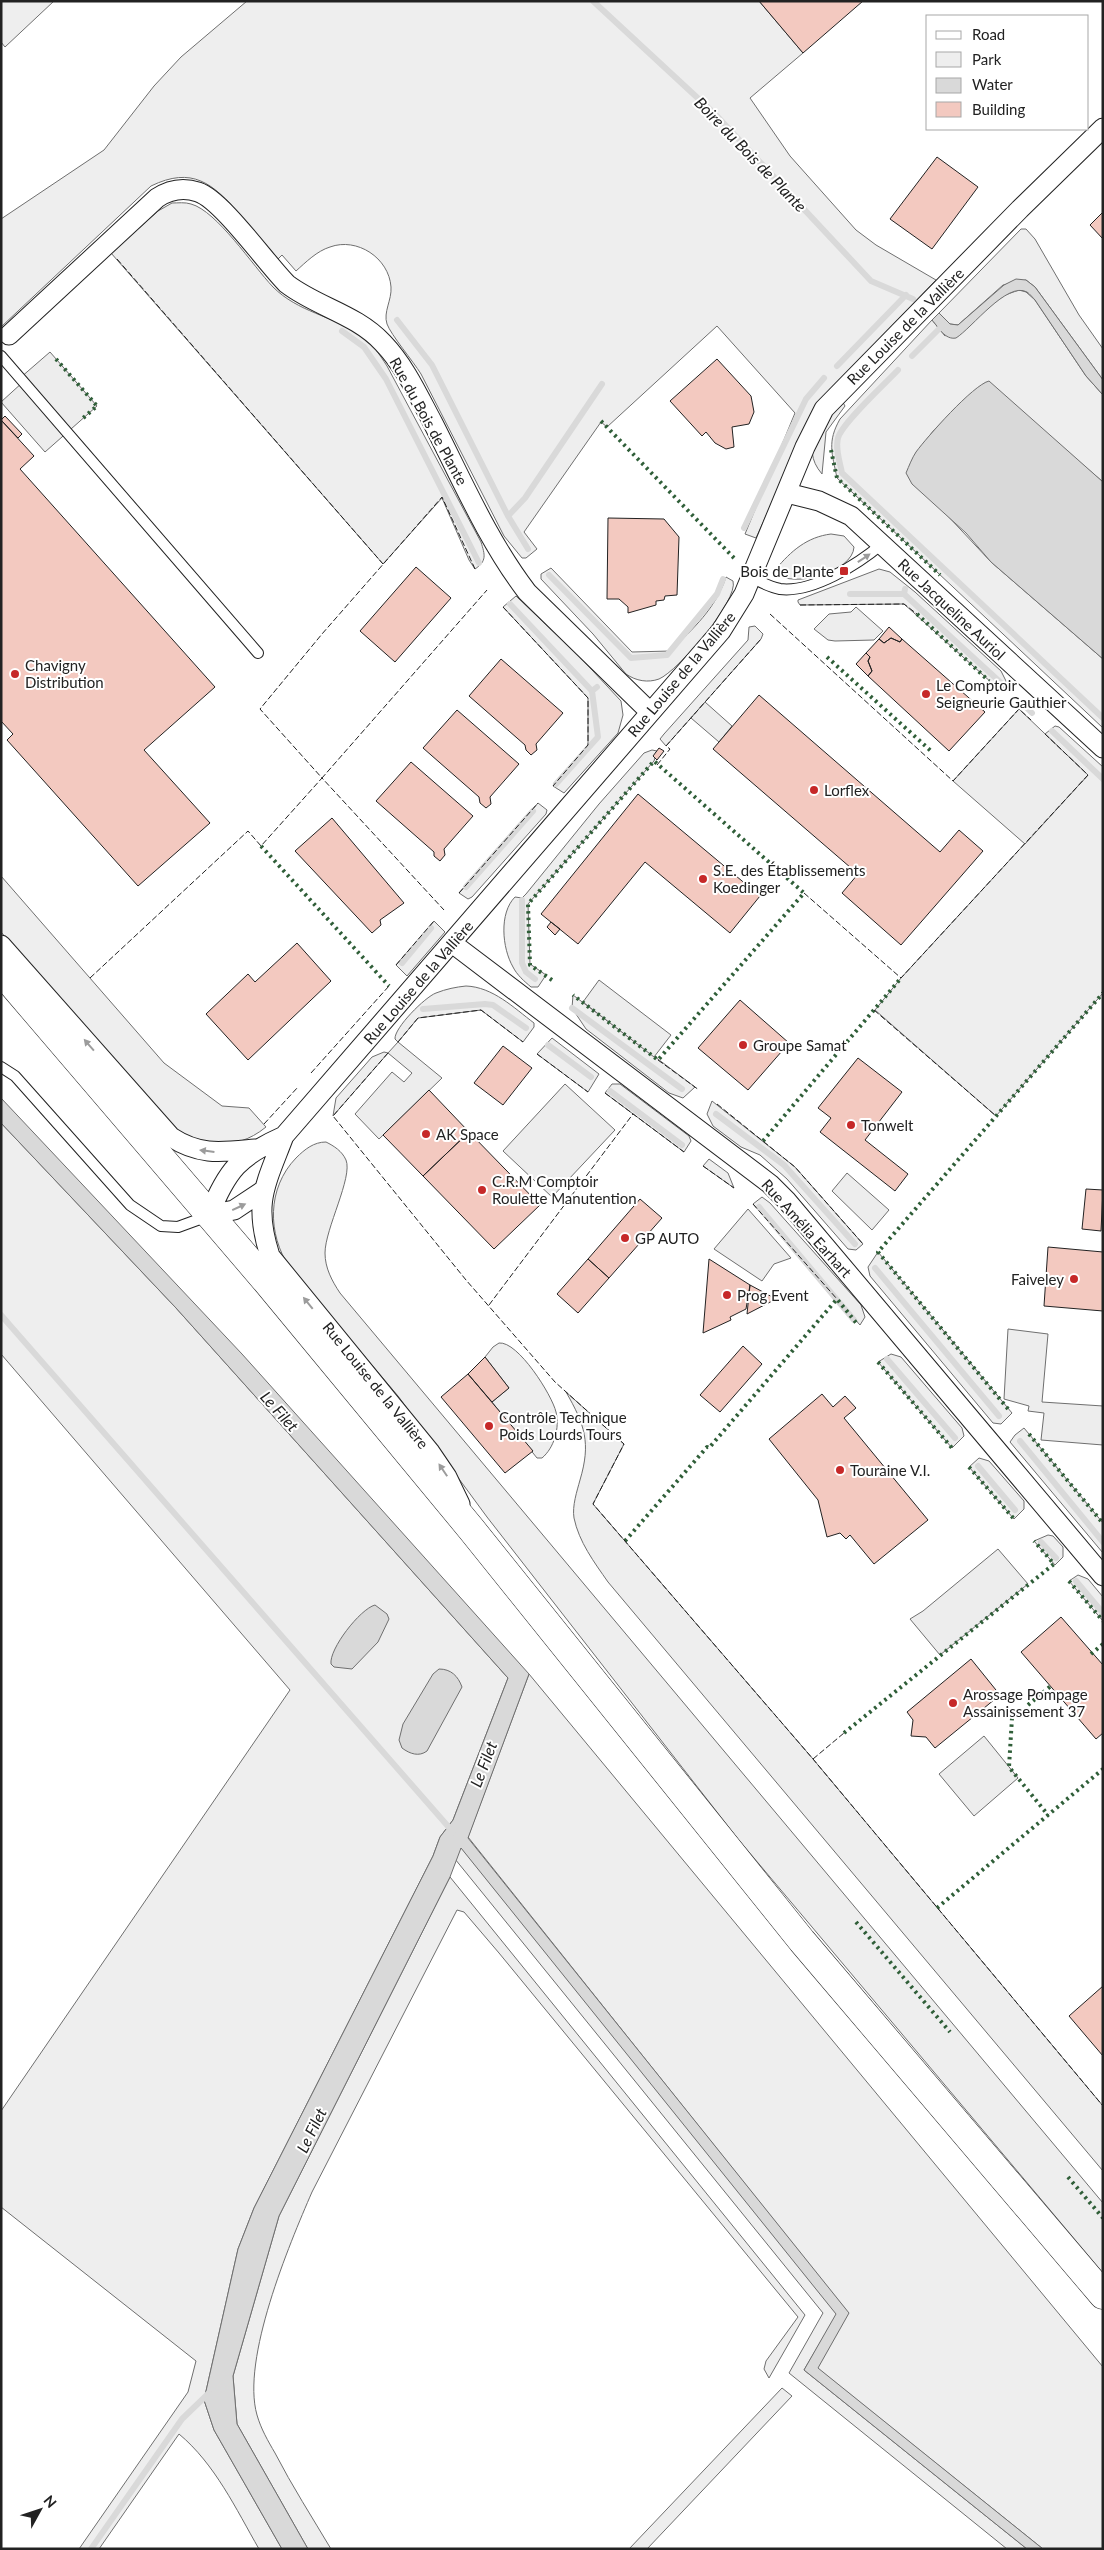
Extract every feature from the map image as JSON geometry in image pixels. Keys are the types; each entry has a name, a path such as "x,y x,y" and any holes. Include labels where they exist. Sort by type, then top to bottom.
{"main road":[{"path":"1,971 209,1215 472,1530 802,1941 1103,2295"}],"street":[{"name":"Rue Louise de la Vallière","path":"472,1530 447,1477 430,1452 270,1256 261,1222 264,1190 284,1136 721,631 733,614 751,577 788,493 813,428 828,405 1020,208 1103,128"},
{"name":"Rue du Bois de Plante","path":"5,343 157,198 174,190 185,189 207,196 287,284 297,292 355,319 384,343 408,376 492,537 527,592 650,712"},
{"name":"Rue Jacqueline Auriol","path":"788,493 836,508 851,516 1103,748"},
{"name":"Rue Amélia Earhart","path":"452,943 770,1184 794,1208 1103,1576"},
{"name":"Rue Louise de la Vallière","path":"1,945 171,1137 187,1147 203,1151 255,1149"},
{"name":"Rue Louise de la Vallière","path":"209,1215 222,1185 241,1161 255,1149 284,1136"},
{"path":"209,1215 234,1210 264,1190"}],"lane":[{"path":"1,356 258,653"},
{"path":"751,577 780,589 805,586 844,570 882,544"},
{"path":"1,1067 15,1076 130,1205 161,1226 178,1227 209,1215"}],"green space":[{"path":"1,1 54,1 5,47 1,42"},
{"path":"247,1 759,1 803,53 750,98 790,156 856,230 876,245 936,280 816,405 756,538 745,534 795,413 717,326 607,427 601,422 524,532 537,549 526,558 522,558 504,536 421,374 387,324 386,315 391,287 389,277 378,259 370,252 361,248 351,245 330,247 316,254 296,271 282,255 278,259 230,204 211,186 190,178 165,180 151,186 1,327 1,219 104,150 154,86 181,57"},
{"path":"172,203 189,203 201,209 223,228 273,287 283,295 304,308 360,334 372,344 387,366 481,542 484,557 479,566 475,569 469,560 442,498 383,564 111,253 158,211"},
{"path":"1021,229 1026,229 1035,239 1079,315 1103,349 1103,380 1035,287 1026,280 1003,285 958,325 950,324 939,313"},
{"path":"1019,290 1026,292 1035,300 1086,376 1103,395 1103,482 986,382 934,430 916,453 946,514 991,562 1103,659 1103,728 837,478 832,441 840,419 932,320 945,336 1005,295"},
{"path":"841,399 845,406 826,432 822,474 815,464 812,454 813,444 821,426"},
{"path":"831,534 844,536 854,547 851,556 844,564 821,575 807,578 784,578 776,573 776,569 782,562 800,546 814,538"},
{"path":"551,568 632,652 670,651 710,608 726,577 733,581 727,603 692,649 668,673 659,679 642,681 626,674 593,634 541,579 541,574"},
{"path":"879,569 890,572 915,592 1001,671 1006,681 1002,692 904,604 800,605 798,602 798,600"},
{"path":"516,596 579,656 621,701 623,715 618,733 564,793 553,786 588,745 588,698 503,607"},
{"path":"755,626 763,634 761,639 666,746 660,739 748,640 749,627"},
{"path":"1055,726 1059,727 1103,767 1103,993 996,1116 875,1010 901,978 1088,775 1045,734"},
{"path":"652,750 657,751 654,761 528,904 530,964 546,975 538,987 531,987 515,970 506,950 504,921 510,904 515,897 522,898 526,894 599,804 644,753"},
{"path":"538,803 547,810 546,814 472,897 468,899 459,893"},
{"path":"1,876 164,1063 222,1106 249,1108 266,1127 253,1136 241,1141 215,1144 190,1137 165,1122 1,932"},
{"path":"434,921 445,932 407,976 396,965"},
{"path":"466,986 476,987 494,994 534,1023 534,1027 523,1042 481,1010 418,1018 398,1042 395,1039 399,1028 418,1006 431,996 447,989"},
{"path":"573,995 695,1087 683,1098 669,1093 586,1029 572,1008"},
{"path":"552,1038 599,1074 588,1092 537,1054"},
{"path":"384,1052 388,1053 333,1116 336,1098 372,1057"},
{"path":"612,1084 620,1084 689,1136 691,1141 684,1152 605,1093"},
{"path":"712,1101 795,1167 863,1244 856,1250 848,1249 787,1179 760,1155 741,1147 713,1126 707,1114"},
{"path":"1,1123 176,1308 508,1678 453,1820 440,1837 433,1856 254,2208 238,2249 204,2400 214,2430 282,2549 259,2549 214,2473 192,2446 179,2434 99,2549 79,2549 188,2392 196,2361 1,2207 1,2111 290,1690 1,1354"},
{"path":"326,1142 342,1154 346,1160 347,1168 346,1178 329,1231 325,1253 326,1264 340,1293 1103,2203 1103,2273 738,1839 487,1517 398,1396 290,1268 282,1255 277,1241 274,1226 275,1197 286,1170 296,1158 310,1147"},
{"path":"709,1159 728,1173 734,1188 703,1166"},
{"path":"762,1197 770,1203 861,1305 865,1317 860,1325 753,1204"},
{"path":"878,1252 1012,1413 1001,1424 993,1423 870,1276 868,1267"},
{"path":"499,1343 507,1345 524,1359 541,1382 556,1412 557,1425 555,1437 550,1449 542,1458 537,1458 492,1402 509,1388 485,1357"},
{"path":"891,1354 901,1357 962,1428 964,1436 952,1448 878,1362"},
{"path":"566,1392 624,1444 593,1504 813,1759 1103,2106 1103,2171 597,1567 583,1544 574,1518 574,1504 583,1467 585,1445 582,1425"},
{"path":"1024,1428 1103,1523 1103,1553 1010,1442"},
{"path":"979,1458 989,1461 1024,1501 1024,1509 1014,1519 969,1467"},
{"path":"1048,1535 1053,1536 1063,1547 1063,1557 1055,1565 1034,1541"},
{"path":"1078,1575 1088,1579 1103,1597 1103,1621 1069,1581"},
{"path":"529,1674 1103,2367 1103,2549 1043,2549 817,2368 848,2313 468,1837"},
{"path":"461,1847 837,2314 804,2370 1027,2549 1007,2549 789,2373 823,2313 455,1859"},
{"path":"450,1877 805,2315 769,2378 764,2369 766,2361 798,2317 499,1953 464,1912 457,1910 312,2192 280,2271 261,2334 254,2392 257,2415 265,2435 288,2477 331,2549 308,2549 237,2424 233,2376 279,2216"},
{"path":"782,2388 792,2396 647,2549 629,2549"}],"shaded area":[{"path":"50,352 97,406 45,452 1,402 23,382 20,378"},
{"path":"856,607 883,631 874,640 828,640 814,629 829,614 851,612"},
{"path":"705,702 732,726 719,742 691,718"},
{"path":"1019,709 1088,775 1025,844 953,781"},
{"path":"599,980 671,1035 654,1057 583,1002"},
{"path":"398,1042 442,1078 379,1139 355,1114 392,1072 404,1082 412,1073 388,1053"},
{"path":"565,1084 615,1130 552,1197 503,1151"},
{"path":"847,1173 889,1210 872,1230 832,1191"},
{"path":"748,1209 791,1258 774,1264 762,1281 714,1249"},
{"path":"1008,1329 1048,1334 1042,1402 1103,1406 1103,1445 1041,1440 1044,1413 1028,1411 1029,1406 1004,1399"},
{"path":"998,1549 1028,1584 940,1655 910,1619 923,1611"},
{"path":"984,1736 1018,1778 974,1816 939,1774"}],"water":[{"path":"1016,279 1026,280 1035,287 1103,380 1103,395 1086,376 1035,300 1027,292 1019,290 1000,299 956,338 945,335 932,320 939,313 950,324 958,325 1004,285"},
{"path":"989,381 1103,482 1103,659 991,562 966,533 912,484 906,473 916,452 940,424 972,392"},
{"name":"Le Filet","path":"1,1098 242,1354 529,1674 468,1838 849,2313 818,2368 1043,2549 1027,2549 804,2370 836,2314 461,1848 450,1877 279,2216 233,2376 237,2424 308,2549 282,2549 214,2430 204,2400 238,2249 254,2208 433,1856 440,1837 453,1820 508,1678 176,1308 1,1123"},
{"path":"375,1605 387,1614 389,1619 378,1642 352,1669 334,1667 331,1664 332,1657 340,1640 354,1621"},
{"path":"439,1669 447,1670 454,1674 462,1687 427,1751 421,1754 411,1753 402,1748 399,1740 403,1724 433,1674"}],"building":[{"path":"759,1 863,1 803,53"},
{"path":"937,157 978,187 932,249 890,219"},
{"path":"1103,212 1103,239 1090,225"},
{"path":"717,359 751,396 754,412 749,424 732,427 734,447 726,449 715,443 706,432 702,436 670,401"},
{"path":"5,416 22,434 18,438 1,420"},
{"path":"1,420 34,456 20,469 215,687 144,750 210,823 138,886 7,740 13,734 1,721"},
{"path":"608,518 664,519 679,537 677,595 665,596 664,600 656,601 656,605 628,613 628,607 619,599 607,599"},
{"path":"416,567 451,598 395,662 360,631"},
{"path":"889,627 902,639 900,642 891,638 884,643 879,639"},
{"name":"Le Comptoir Seigneurie Gauthier","path":"891,638 900,642 902,639 985,712 949,751 868,676 872,671 868,661 870,657 866,653 879,639 884,643"},
{"path":"866,653 870,657 868,661 872,671 868,676 856,664"},
{"path":"501,659 563,713 536,744 537,750 531,755 526,750 525,745 469,696"},
{"name":"Lorflex","path":"759,695 940,852 959,830 983,851 901,945 842,893 858,874 713,749"},
{"path":"457,710 519,764 490,797 491,804 486,808 480,803 479,797 423,748"},
{"path":"659,748 664,751 657,760 653,756"},
{"path":"411,762 473,816 444,849 445,855 440,861 434,856 434,852 376,801"},
{"name":"S.E. des Établissements Koedinger","path":"638,794 760,896 730,933 645,862 578,944 541,914"},
{"path":"332,818 404,903 380,920 381,925 372,933 295,851"},
{"path":"551,922 560,929 555,935 547,927"},
{"path":"297,943 331,981 248,1060 206,1014 248,974 255,982"},
{"name":"Groupe Samat","path":"740,1000 789,1043 748,1090 698,1048"},
{"path":"503,1046 532,1068 503,1105 474,1083"},
{"name":"Tonwelt","path":"858,1058 902,1092 865,1140 908,1174 895,1191 820,1132 831,1118 818,1108"},
{"name":"AK Space","path":"429,1090 469,1132 423,1176 383,1135"},
{"name":"C.R.M Comptoir Roulette Manutention","path":"469,1132 540,1205 494,1249 423,1176"},
{"path":"1086,1189 1103,1190 1101,1231 1082,1229"},
{"name":"GP AUTO","path":"640,1199 662,1218 609,1278 588,1259"},
{"name":"Faiveley","path":"1048,1247 1103,1252 1103,1311 1044,1306"},
{"path":"588,1259 609,1278 578,1313 557,1294"},
{"name":"Prog Event","path":"709,1259 750,1285 746,1309 730,1317 731,1320 703,1333"},
{"path":"750,1285 776,1299 747,1314"},
{"path":"743,1346 762,1364 720,1412 700,1395"},
{"path":"485,1357 509,1388 492,1402 468,1374"},
{"name":"Contrôle Technique Poids Lourds Tours","path":"468,1374 533,1451 505,1473 441,1397"},
{"name":"Touraine V.I.","path":"822,1394 833,1407 845,1396 856,1408 844,1418 928,1520 874,1564 850,1535 846,1539 840,1533 827,1537 818,1500 769,1439"},
{"path":"1061,1617 1103,1665 1103,1733 1096,1739 1021,1652"},
{"name":"Arossage Pompage Assainissement 37","path":"971,1659 1000,1695 935,1748 926,1737 911,1736 913,1720 907,1712"},
{"path":"1103,1986 1103,2056 1069,2016"}],"waterway":[{"name":"Boire du Bois de Plante","path":"593,1 716,115 871,281 913,299"},
{"path":"837,366 906,295"},
{"path":"397,320 432,365 508,516 528,549"},
{"path":"912,356 943,325"},
{"path":"342,331 364,347 386,379 479,563"},
{"path":"898,370 841,431 837,447 842,473 1103,718"},
{"path":"744,528 806,399 824,378"},
{"path":"508,516 525,498 602,384"},
{"path":"549,575 631,658 667,655 717,594 723,579"},
{"path":"850,594 904,594 905,589"},
{"path":"904,594 1000,682"},
{"path":"510,604 592,691 597,687"},
{"path":"556,784 598,737 592,691"},
{"path":"1025,706 1032,713"},
{"path":"1052,731 1103,779"},
{"path":"466,887 533,811"},
{"path":"522,900 522,963 526,972 535,979"},
{"path":"402,963 431,928"},
{"path":"423,1009 493,1005 526,1028"},
{"path":"572,1008 682,1089"},
{"path":"548,1045 591,1077"},
{"path":"610,1091 682,1145"},
{"path":"716,1114 784,1165 855,1244"},
{"path":"759,1207 854,1320"},
{"path":"875,1268 999,1416"},
{"path":"1,1315 453,1832"},
{"path":"887,1359 955,1438"},
{"path":"1020,1441 1103,1542"},
{"path":"978,1466 1015,1510"},
{"path":"1041,1542 1056,1558"},
{"path":"1076,1581 1103,1613"},
{"path":"91,2549 182,2419 209,2393"}],"hedge":[{"path":"56,359 97,406 82,419"},
{"path":"601,421 734,558"},
{"path":"831,450 837,478 940,575"},
{"path":"917,614 989,681"},
{"path":"827,657 931,751"},
{"path":"552,980 530,965 528,904 654,761 804,893 658,1060 573,995"},
{"path":"261,846 389,986"},
{"path":"763,1141 901,978"},
{"path":"1008,1409 878,1252 1103,993"},
{"path":"625,1541 707,1447 709,1448 837,1299 858,1325"},
{"path":"878,1362 952,1448"},
{"path":"1029,1434 1101,1521"},
{"path":"969,1467 1014,1519"},
{"path":"844,1733 1054,1564 1034,1541"},
{"path":"1069,1581 1103,1621"},
{"path":"1091,1654 1103,1644"},
{"path":"1028,1705 1052,1685"},
{"path":"1012,1718 1009,1767 1048,1815"},
{"path":"937,1908 1103,1769"},
{"path":"856,1922 950,2032"},
{"path":"1068,2177 1103,2218"}],"fence":[{"path":"117,259 383,564"},
{"path":"475,569 442,497 322,634 260,709 322,778 487,590"},
{"path":"800,605 904,604 917,614"},
{"path":"503,607 588,698 588,745 553,786"},
{"path":"770,614 953,781 1019,709 1031,720"},
{"path":"657,765 670,749 666,746 761,639"},
{"path":"989,681 1002,692"},
{"path":"804,893 901,978 1088,775 1045,734"},
{"path":"90,978 248,831 261,846 322,778 444,910"},
{"path":"459,893 538,803"},
{"path":"396,965 434,921"},
{"path":"311,1073 389,986"},
{"path":"398,1042 418,1018 481,1010 523,1042"},
{"path":"874,1010 996,1116"},
{"path":"388,1053 333,1116 466,1280 555,1382 624,1444 593,1504 813,1759 1103,2106"},
{"path":"537,1054 588,1092"},
{"path":"658,1060 699,1090"},
{"path":"264,1124 298,1087"},
{"path":"605,1093 684,1152"},
{"path":"717,1104 795,1167 863,1244"},
{"path":"489,1305 633,1114"},
{"path":"703,1166 734,1188"},
{"path":"753,1204 837,1299"},
{"path":"813,1759 844,1733"}],"place":[{"name":"Bois de Plante","path":"844,571"},
{"name":"Chavigny Distribution","path":"15,674"},
{"name":"Le Comptoir Seigneurie Gauthier","path":"926,694"},
{"name":"Lorflex","path":"814,790"},
{"name":"S.E. des Établissements Koedinger","path":"703,879"},
{"name":"Groupe Samat","path":"743,1045"},
{"name":"Tonwelt","path":"851,1125"},
{"name":"AK Space","path":"426,1134"},
{"name":"C.R.M Comptoir Roulette Manutention","path":"482,1190"},
{"name":"GP AUTO","path":"625,1238"},
{"name":"Faiveley","path":"1074,1279"},
{"name":"Prog Event","path":"727,1295"},
{"name":"Contrôle Technique Poids Lourds Tours","path":"489,1426"},
{"name":"Touraine V.I.","path":"840,1470"},
{"name":"Arossage Pompage Assainissement 37","path":"953,1703"}]}
